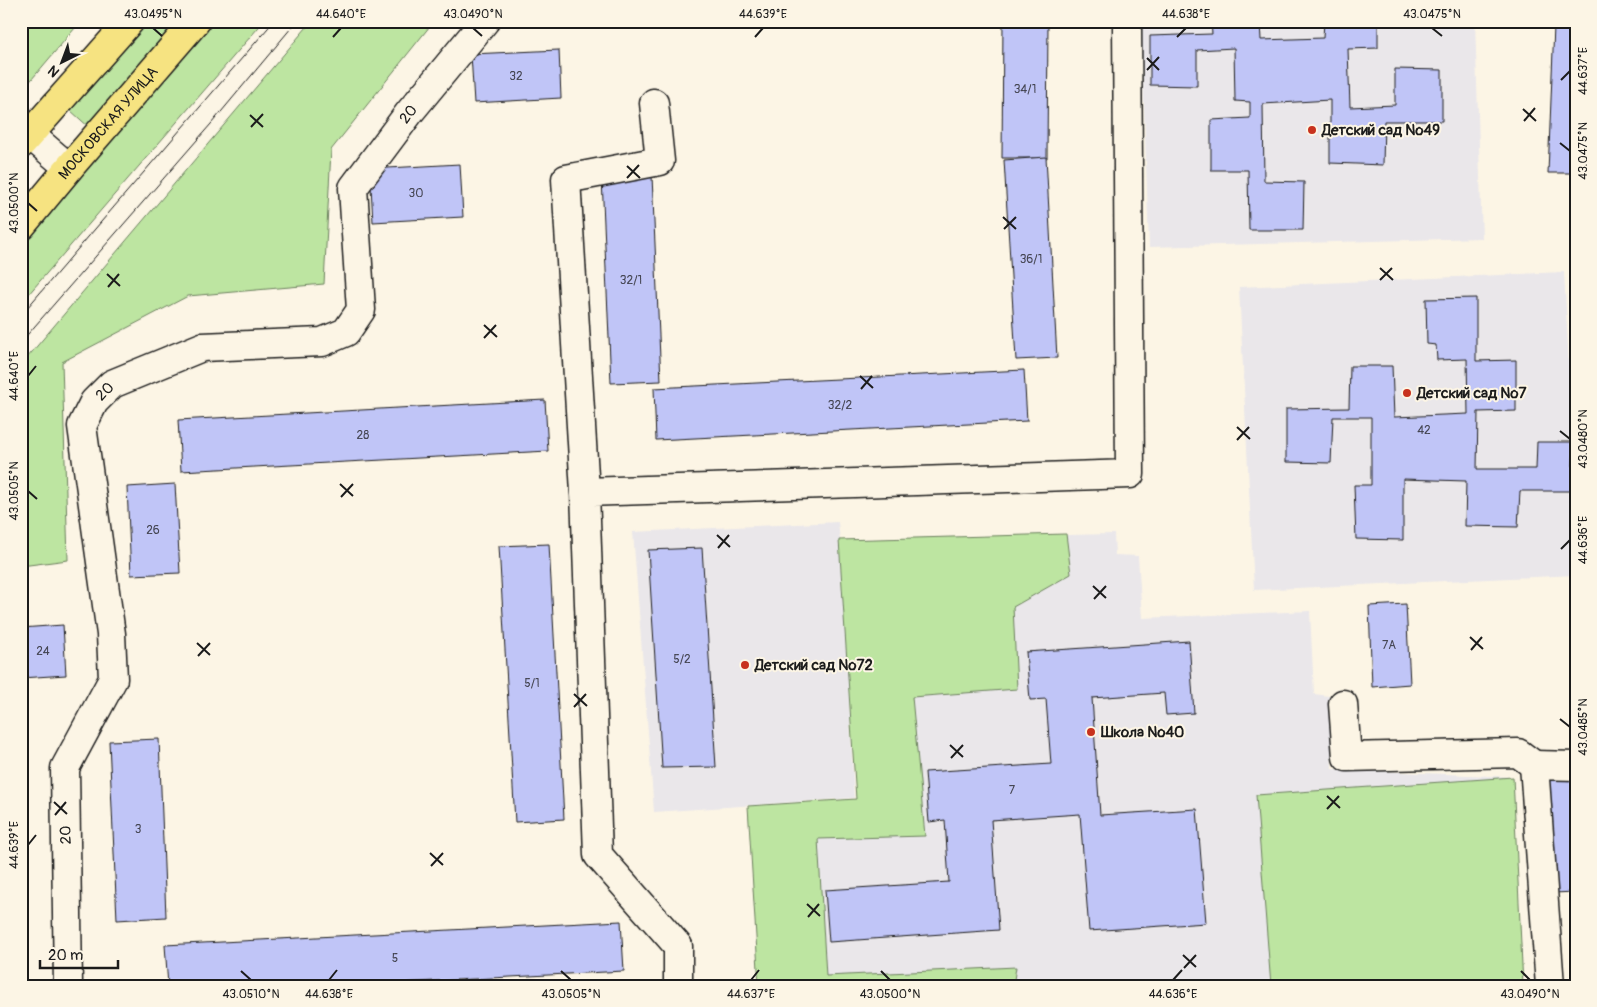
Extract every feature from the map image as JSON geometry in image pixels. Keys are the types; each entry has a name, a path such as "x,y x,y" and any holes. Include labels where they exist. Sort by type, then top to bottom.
{"highway":[{"path":"24,135 130,21"},
{"name":"МОСКОВСКАЯ УЛИЦА","path":"21,226 196,21"}],"lane":[{"name":"20","path":"68,986 65,768 113,680 110,634 82,426 94,402 112,384 202,346 322,342 346,332 362,310 353,188 409,113 485,21"},
{"path":"585,492 1130,474 1126,21"},
{"path":"654,103 660,161 566,178 585,492 598,855 678,946 678,986"},
{"path":"24,135 69,168"},
{"path":"1343,704 1347,757 1518,753 1534,765 1576,766"},
{"path":"1534,765 1550,986"}],"shaded area":[{"name":"Детский сад №49","path":"1141,21 1475,21 1482,238 1149,247"},
{"name":"Детский сад №7","path":"1564,272 1576,498 1576,575 1254,590 1239,287"},
{"name":"Школа №40","path":"838,522 840,540 1114,534 1115,555 1138,556 1142,618 1310,611 1314,694 1329,696 1332,769 1513,777 1523,986 759,986 748,806 856,799 846,637 854,798 654,812 633,532"}],"green space":[{"path":"21,21 81,21 26,86 21,82"},
{"path":"147,21 184,21 91,129 70,110"},
{"path":"210,21 264,21 21,303 21,241"},
{"path":"312,21 434,21 331,150 324,284 188,296 62,362 68,560 21,566 21,365"},
{"path":"1066,534 1071,574 1013,607 1017,689 912,697 925,836 818,839 826,976 1016,967 1013,986 759,986 748,806 856,799 839,540"},
{"path":"1513,777 1523,986 1271,986 1256,795"}],"building":[{"path":"1003,21 1048,21 1047,158 1002,158"},
{"path":"1211,21 1260,21 1261,40 1323,38 1324,21 1378,21 1378,48 1348,49 1350,107 1395,105 1395,69 1442,70 1442,121 1384,121 1383,165 1330,163 1330,100 1263,104 1264,181 1304,182 1303,230 1249,230 1248,170 1211,170 1211,120 1250,118 1250,102 1235,101 1234,48 1197,50 1197,86 1150,85 1150,36 1212,34"},
{"path":"1554,26 1576,27 1576,173 1548,173"},
{"path":"559,50 561,98 474,103 471,54"},
{"path":"1046,157 1057,358 1016,360 1004,160"},
{"path":"460,164 463,217 373,222 370,169"},
{"path":"652,176 661,381 611,383 602,178"},
{"path":"1476,298 1476,361 1516,360 1516,411 1478,412 1477,469 1536,469 1537,442 1574,442 1572,491 1520,491 1518,527 1465,526 1466,481 1403,479 1403,540 1356,539 1354,485 1371,485 1371,417 1333,417 1331,463 1286,462 1286,409 1349,408 1350,366 1392,366 1394,417 1468,414 1467,359 1437,360 1436,345 1427,344 1426,299"},
{"path":"1024,370 1027,421 656,440 654,388"},
{"path":"545,400 548,451 181,471 178,420"},
{"path":"175,484 180,573 131,575 127,487"},
{"path":"549,544 564,819 515,822 499,546"},
{"path":"702,548 716,767 662,768 648,550"},
{"path":"1406,604 1410,684 1372,687 1369,606"},
{"path":"63,625 66,675 21,678 21,628"},
{"path":"1189,641 1194,713 1166,715 1164,693 1092,698 1100,815 1197,809 1206,923 1089,931 1080,814 991,820 999,930 829,942 825,890 949,882 945,820 929,822 925,772 1051,764 1046,699 1030,700 1026,652"},
{"path":"159,739 166,917 117,920 109,741"},
{"path":"1576,777 1576,892 1553,893 1546,779"},
{"path":"621,921 624,971 340,986 168,986 165,945"}],"tram line":[{"path":"21,315 274,21"},
{"path":"21,342 211,124 297,21"}],"place":[{"name":"Детский сад №49","path":"1312,130"},
{"name":"Детский сад №7","path":"1407,393"},
{"name":"Детский сад №72","path":"745,665"},
{"name":"Школа №40","path":"1091,732"}]}
